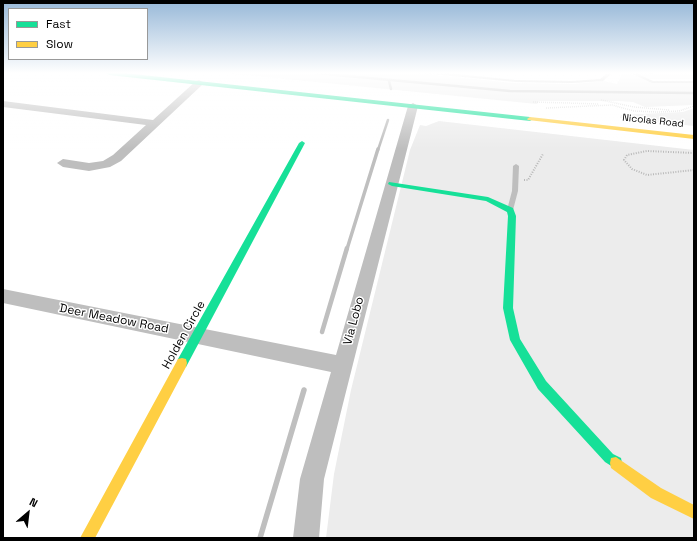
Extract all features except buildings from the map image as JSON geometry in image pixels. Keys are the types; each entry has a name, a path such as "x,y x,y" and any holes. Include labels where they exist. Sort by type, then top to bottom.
{"street":[{"path":"63,163 89,167 106,164 117,158 182,98"},
{"name":"Nicolas Road","path":"341,98 694,137"},
{"path":"4,105 154,123"},
{"name":"Via Lobo","path":"306,538 312,479 413,106"},
{"name":"Holden Circle","path":"87,538 302,143"},
{"path":"392,184 488,199 501,204 510,210 512,216 508,308 515,340 542,385 609,458 656,493 694,512"},
{"name":"Deer Meadow Road","path":"5,300 342,365"}],"lane":[{"path":"510,210 515,191 516,166"}],"path":[{"path":"601,100 642,108 676,111"},
{"path":"532,102 591,103 645,112 676,111 694,106"},
{"path":"544,108 612,106"},
{"path":"694,153 647,150 627,155 624,160 632,169 647,174 658,175 681,170 694,170"},
{"path":"524,180 528,180 543,154"}],"shaded area":[{"path":"479,98 694,98 694,105 645,107 633,102 619,101 539,101 537,104"},
{"path":"694,108 694,126 620,118 621,115 683,112"},
{"path":"439,121 694,150 694,538 326,538 334,474 351,390 410,150 420,125 426,126"}],"waterway":[{"path":"378,150 388,120"},
{"path":"347,249 378,149"},
{"path":"322,332 347,248"},
{"path":"260,538 304,390"}],"traffic: fast":[{"path":"340,98 530,119"},
{"path":"182,363 302,143"},
{"path":"392,184 488,199 510,210 512,216 508,308 515,340 542,385 609,458 616,463"}],"traffic: slow":[{"path":"530,119 694,137"},
{"path":"87,538 182,363"},
{"path":"616,463 656,493 694,512"}]}
